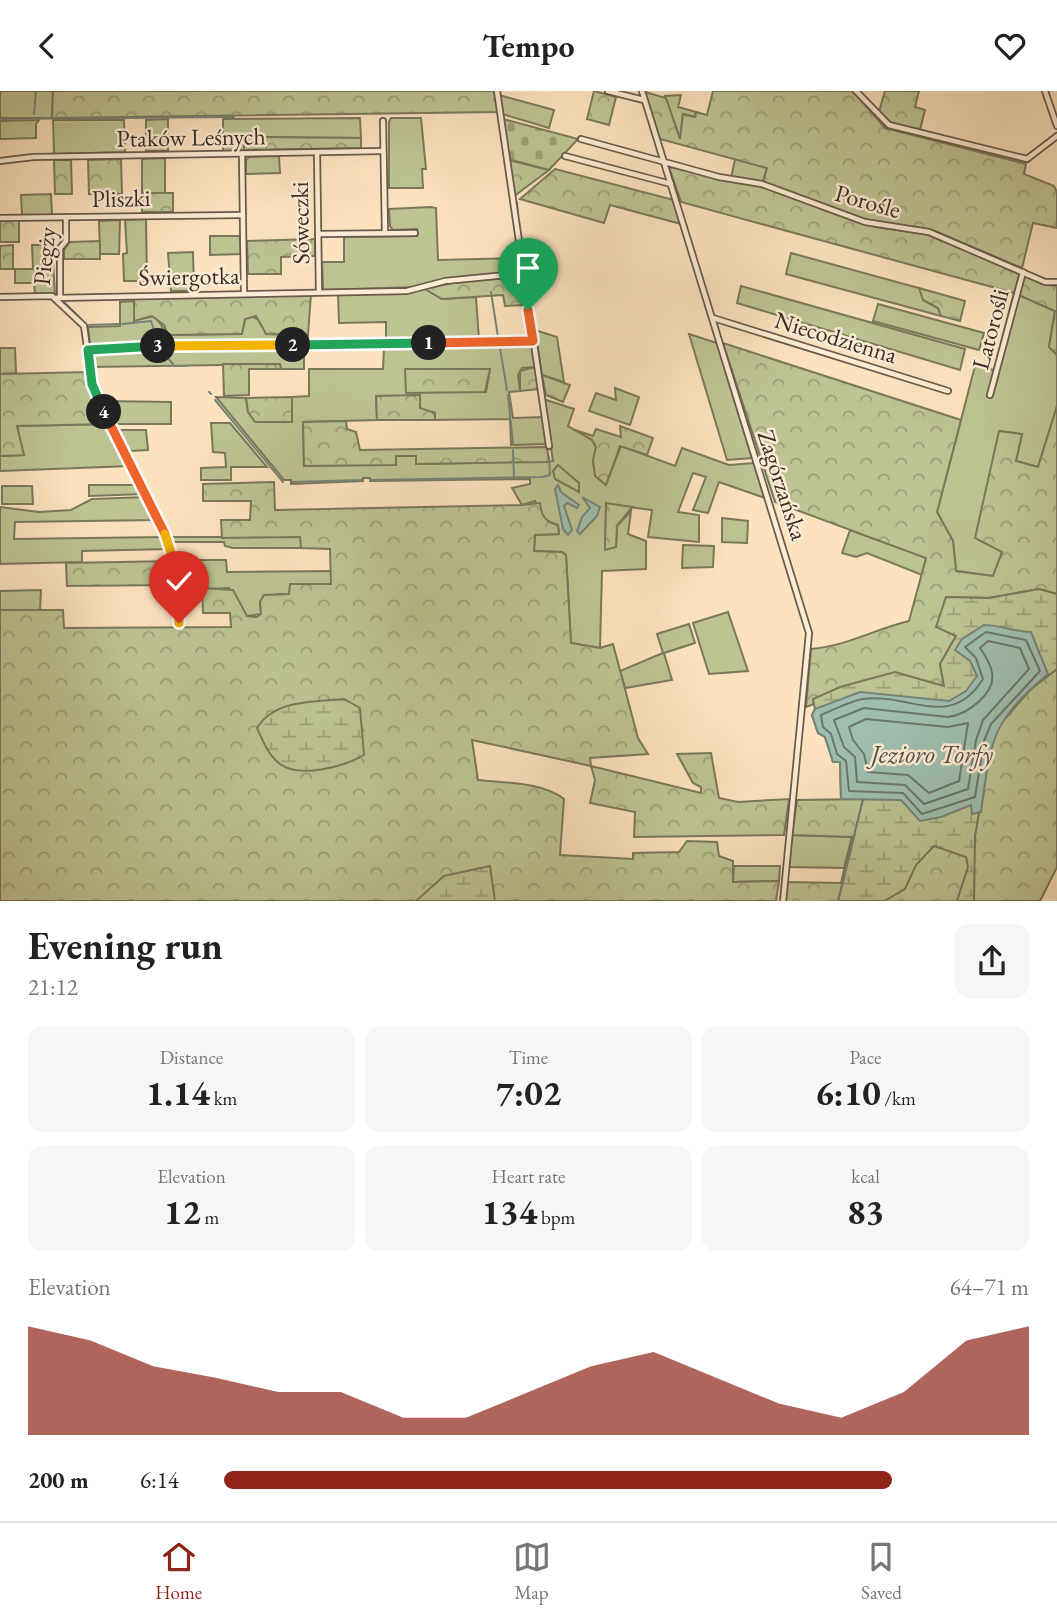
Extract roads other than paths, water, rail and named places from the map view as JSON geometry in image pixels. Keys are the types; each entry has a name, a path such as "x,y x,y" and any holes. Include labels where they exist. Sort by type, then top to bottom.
{"street":[{"path":"498,91 521,269 549,446"},
{"path":"608,91 645,100"},
{"name":"Zagórzańska","path":"642,91 809,633 783,901"},
{"path":"856,91 889,125 1027,159 1057,136"},
{"path":"1045,91 1057,126"},
{"path":"383,121 385,233"},
{"name":"Porośle","path":"581,139 719,177 762,184 865,222 929,232 1045,282 1057,282"},
{"name":"Ptaków Leśnych","path":"0,161 33,157 383,151"},
{"name":"Sóweczki","path":"317,152 318,292"},
{"path":"242,154 244,292"},
{"path":"565,156 672,184"},
{"name":"Pliszki","path":"0,218 243,215"},
{"name":"Piegży","path":"57,297 60,248 66,241 66,217"},
{"path":"318,234 415,233"},
{"name":"Świergotka","path":"0,297 407,291 445,281 506,275 521,269"},
{"name":"Latorośli","path":"990,395 1023,272"},
{"path":"57,297 84,326 92,384 97,397 148,495 171,549 179,578 179,623"},
{"name":"Niecodzienna","path":"712,317 948,391"},
{"path":"88,350 158,346 533,341"}],"water":[{"path":"558,485 561,492 579,505 577,508 567,503 564,506 572,530 568,535 563,529 555,489"},
{"path":"582,497 600,507 597,516 580,534 577,531 582,517 590,508"},
{"name":"Jezioro Torfy","path":"984,625 1031,632 1048,674 1014,706 996,734 981,812 972,814 971,805 941,817 920,821 901,800 841,799 840,762 833,762 825,737 818,733 812,715 815,709 860,692 949,701 966,691 977,676 970,661 955,650 962,639"}],"waterway":[{"path":"34,114 36,91"},
{"path":"0,119 234,117"},
{"path":"517,202 518,218"},
{"path":"519,223 521,238"},
{"path":"523,245 529,293"},
{"path":"491,292 498,337"},
{"path":"62,300 80,318"},
{"path":"122,324 151,321 158,341"},
{"path":"89,325 119,324"},
{"path":"500,348 507,390"},
{"path":"160,349 173,364"},
{"path":"175,366 186,366"},
{"path":"543,387 544,393"},
{"path":"508,395 513,444"},
{"path":"215,400 283,482"},
{"path":"513,450 514,477"},
{"path":"371,480 542,477 550,475 549,457"},
{"path":"292,482 362,480"},
{"path":"856,828 863,799"},
{"path":"838,901 855,833"}]}
